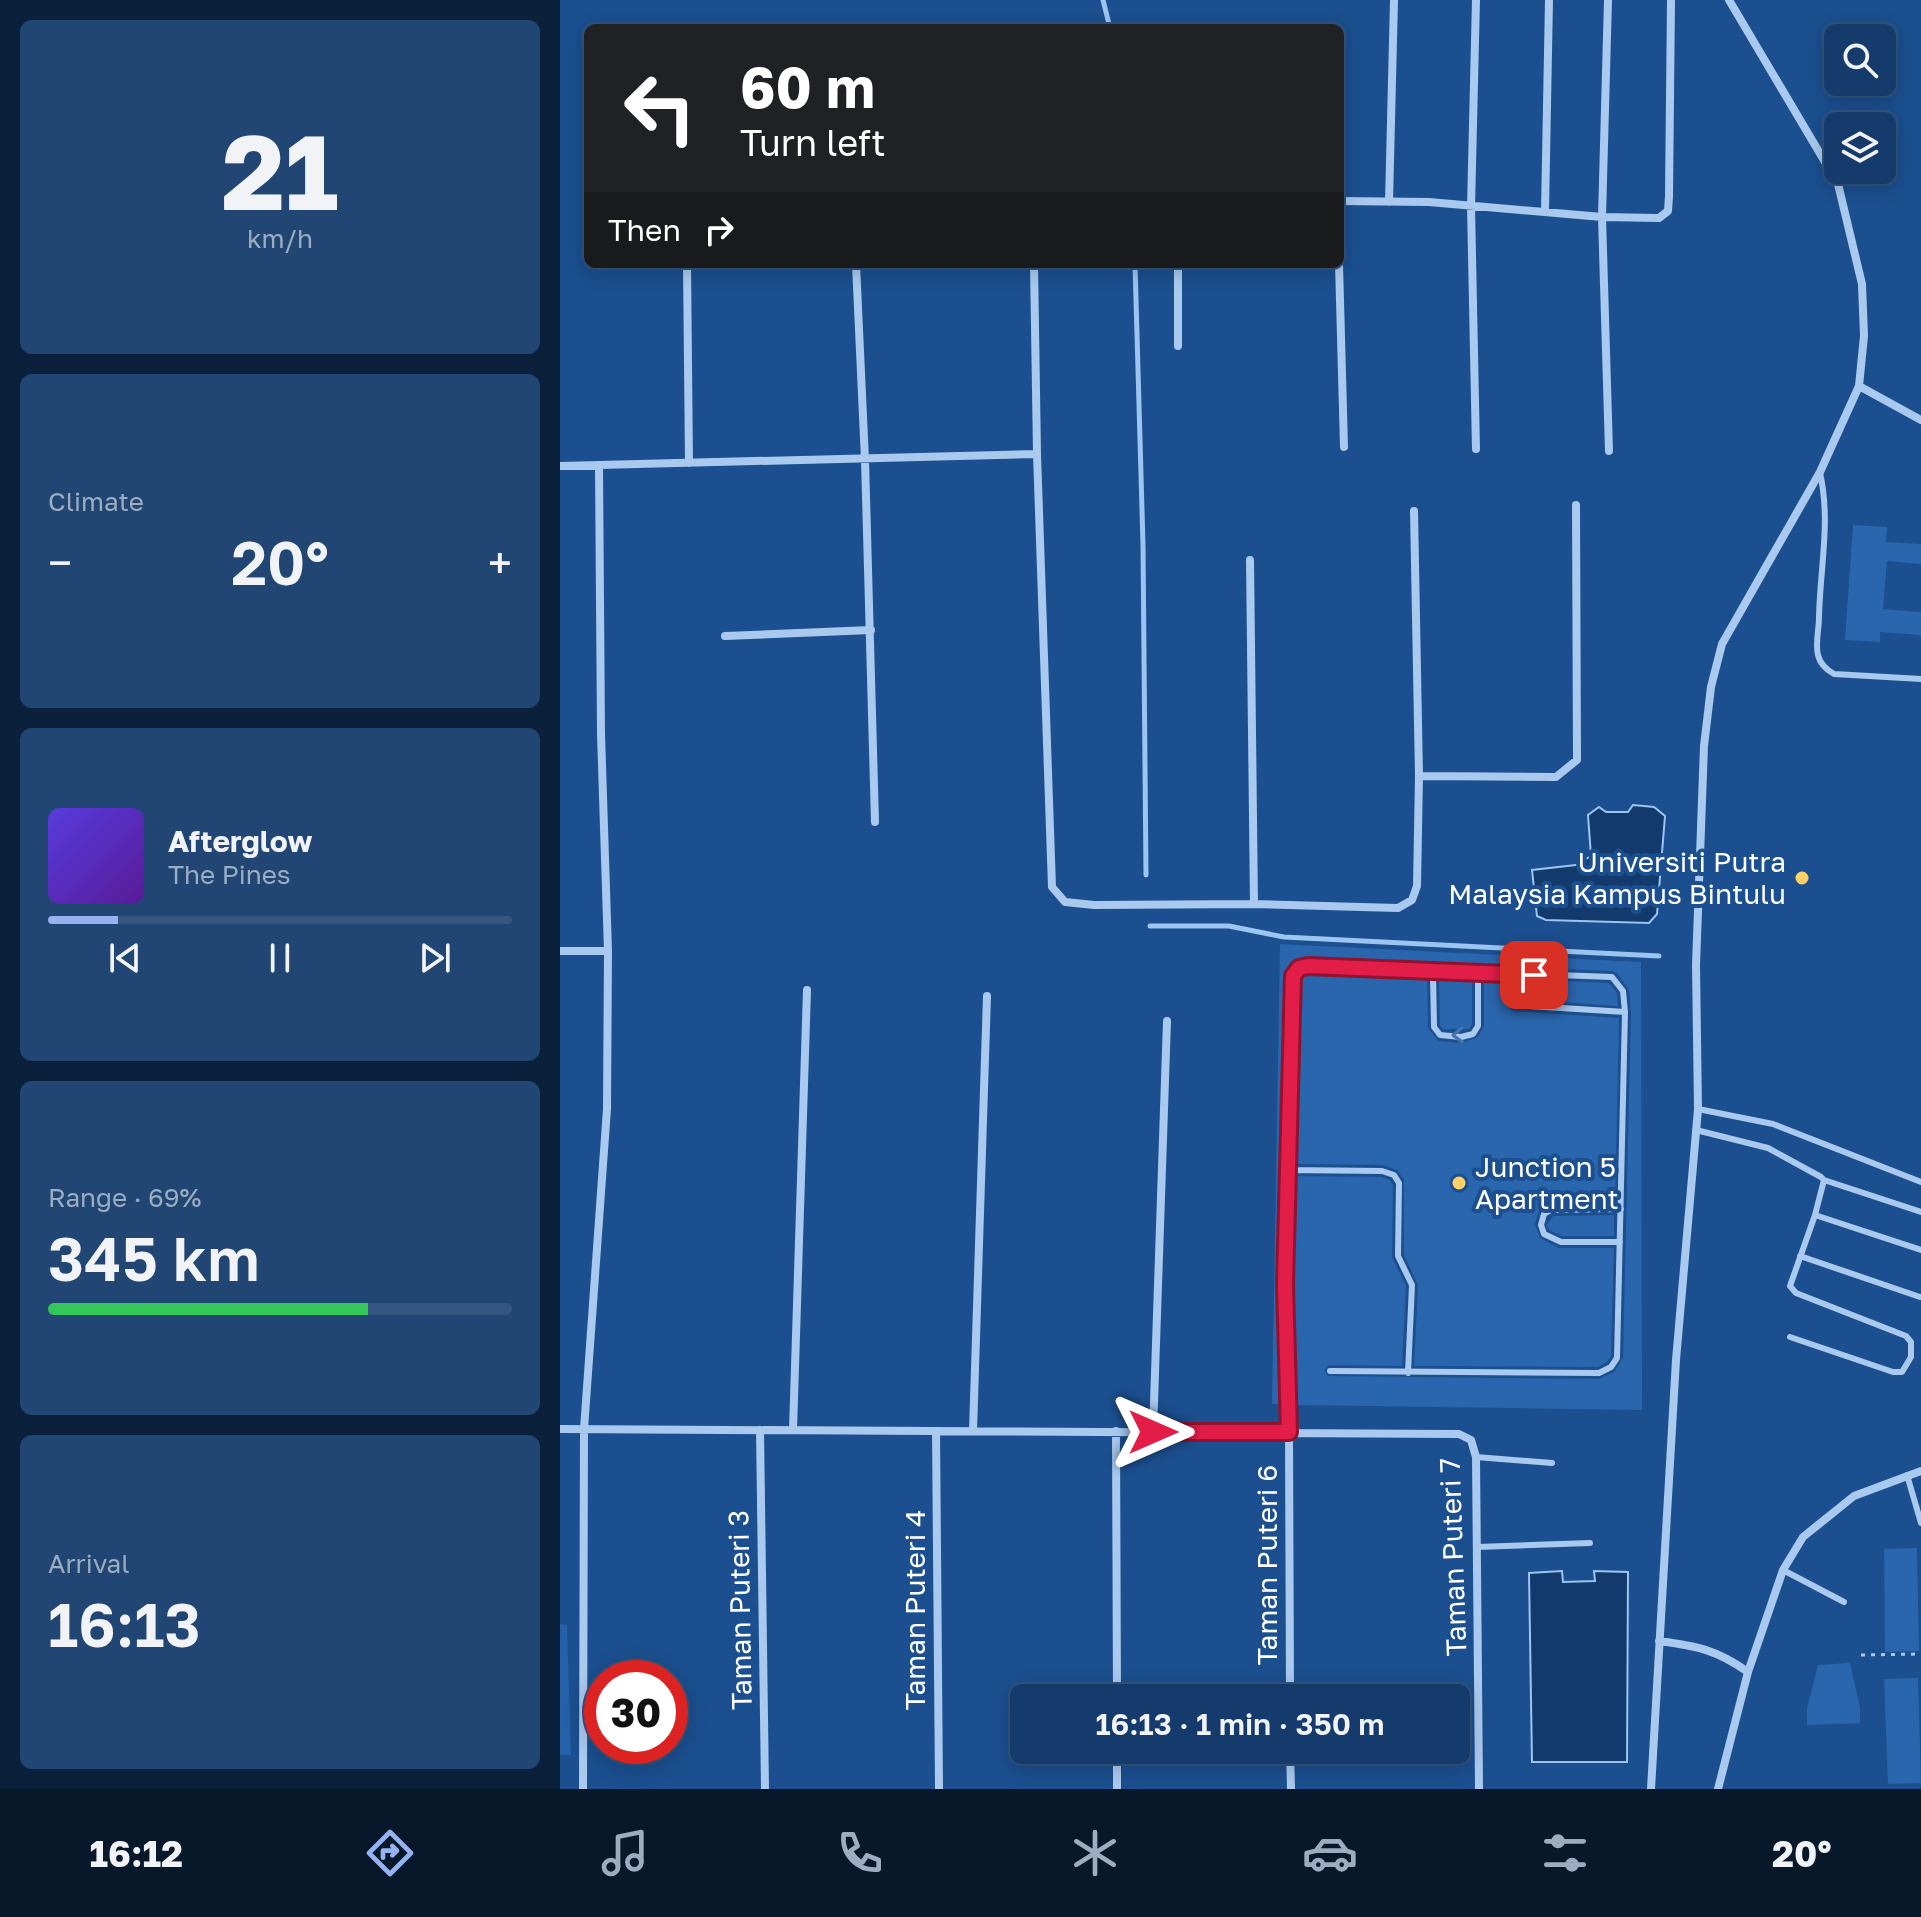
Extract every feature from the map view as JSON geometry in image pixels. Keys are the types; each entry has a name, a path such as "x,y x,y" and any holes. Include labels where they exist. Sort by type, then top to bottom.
{"street":[{"path":"1389,202 1394,0"},
{"path":"1476,0 1471,207 1476,449"},
{"path":"1545,211 1549,0"},
{"path":"1608,0 1602,217 1609,451"},
{"path":"1344,201 1659,218 1668,211 1671,0"},
{"path":"1651,1789 1676,1360 1698,1109 1696,965 1704,746 1711,687 1722,644 1820,472 1859,386 1864,336 1862,284 1838,184 1729,0"},
{"path":"687,268 689,463"},
{"path":"856,268 871,630 875,822"},
{"path":"1034,268 1037,454 1052,887 1065,902 1094,905 1254,904 1398,908 1412,900 1417,886 1419,776 1414,511"},
{"path":"1178,268 1178,346"},
{"path":"1339,268 1344,447"},
{"path":"1859,386 1921,420"},
{"path":"560,466 1037,454"},
{"path":"583,1789 584,1429 607,1109 608,951 601,734 599,466"},
{"path":"1419,776 1556,777 1566,772 1577,760 1576,505"},
{"path":"1250,560 1254,904"},
{"path":"725,636 871,630"},
{"path":"560,951 608,951"},
{"path":"793,1430 807,990"},
{"path":"973,1431 987,996"},
{"path":"1153,1432 1167,1021"},
{"name":"Taman Puteri 7","path":"560,1429 1459,1434 1471,1440 1476,1457 1479,1789"},
{"name":"Taman Puteri 3","path":"760,1430 765,1789"},
{"name":"Taman Puteri 4","path":"936,1431 939,1789"},
{"path":"1116,1431 1117,1684"},
{"name":"Taman Puteri 6","path":"1289,1432 1290,1684"},
{"path":"1718,1789 1748,1672 1783,1570 1803,1537 1854,1496 1921,1471"},
{"path":"1659,1641 1691,1645 1724,1655 1748,1672"},
{"path":"1117,1764 1117,1789"},
{"path":"1290,1764 1291,1789"}],"lane":[{"path":"1820,472 1826,498 1826,524 1818,655 1825,669 1834,674 1921,679"},
{"path":"1289,1432 1285,1284 1293,976 1299,968 1308,966 1612,977 1623,991 1625,1012 1617,1358 1611,1367 1599,1373 1330,1371"},
{"path":"1433,971 1434,1027 1440,1035 1451,1037 1473,1034 1478,1026 1478,973"},
{"path":"1507,974 1506,996 1514,1005 1625,1012"},
{"path":"1698,1109 1773,1124 1921,1182"},
{"path":"1696,1130 1768,1148 1824,1180 1921,1212"},
{"path":"1287,1170 1382,1171 1394,1175 1399,1183 1398,1256 1412,1285 1408,1373"},
{"path":"1790,1337 1893,1372 1902,1372 1911,1357 1911,1342 1906,1336 1796,1293 1790,1286 1824,1180"},
{"path":"1620,1242 1561,1242 1544,1234 1541,1225 1544,1214 1551,1210 1621,1209"},
{"path":"1815,1215 1921,1250"},
{"path":"1800,1256 1920,1297"},
{"path":"1476,1457 1552,1463"},
{"path":"1907,1475 1921,1523"},
{"path":"1477,1547 1590,1543"},
{"path":"1783,1570 1844,1602"}],"path":[{"path":"1861,1655 1921,1654"}],"shaded area":[{"path":"1633,805 1654,807 1665,816 1657,914 1649,923 1546,920 1537,916 1532,870 1576,865 1591,856 1588,815 1599,807 1606,812 1628,812"},
{"path":"1562,1571 1563,1582 1595,1581 1594,1571 1628,1572 1627,1762 1532,1762 1529,1573"},
{"path":"560,1624 567,1625 571,1755 560,1755"}],"building":[{"path":"1853,525 1887,527 1886,542 1921,544 1921,564 1887,561 1883,609 1921,612 1921,635 1880,632 1880,642 1845,640"},
{"path":"1280,944 1641,962 1642,1410 1294,1405 1291,1284 1294,1176 1381,1177 1390,1180 1393,1185 1392,1257 1406,1286 1402,1366 1329,1365 1324,1370 1328,1376 1599,1379 1614,1372 1623,1358 1631,1012 1629,990 1617,973 1308,960 1295,964 1287,976 1279,1284 1282,1404 1272,1404"},
{"path":"1302,973 1427,976 1428,1028 1439,1041 1462,1043 1478,1037 1484,1026 1484,978 1501,979 1501,999 1512,1011 1619,1018 1615,1203 1550,1204 1539,1211 1535,1224 1540,1238 1559,1248 1614,1248 1611,1356 1607,1362 1598,1367 1414,1366 1418,1285 1404,1255 1404,1180 1397,1170 1383,1165 1294,1164 1299,978"},
{"path":"1439,977 1472,978 1472,1024 1469,1029 1443,1029 1440,1025"},
{"path":"1513,979 1609,983 1617,993 1618,1006 1517,999 1512,994"},
{"path":"1614,1215 1614,1236 1562,1236 1549,1230 1547,1225 1553,1216"},
{"path":"1917,1548 1919,1651 1885,1652 1884,1549"},
{"path":"1850,1663 1860,1708 1860,1723 1807,1725 1807,1709 1818,1665"},
{"path":"1918,1678 1921,1783 1888,1784 1884,1679"}],"waterway":[{"path":"1103,0 1109,24"},
{"path":"1135,268 1143,545 1146,875"},
{"path":"1150,926 1229,926 1284,937 1659,956"}],"place":[{"name":"Universiti Putra Malaysia Kampus Bintulu","path":"1802,878"},
{"name":"Junction 5 Apartment","path":"1459,1183"}],"route":[{"path":"1153,1432 1289,1432 1285,1284 1287,1170 1293,976 1299,968 1534,975"}]}
